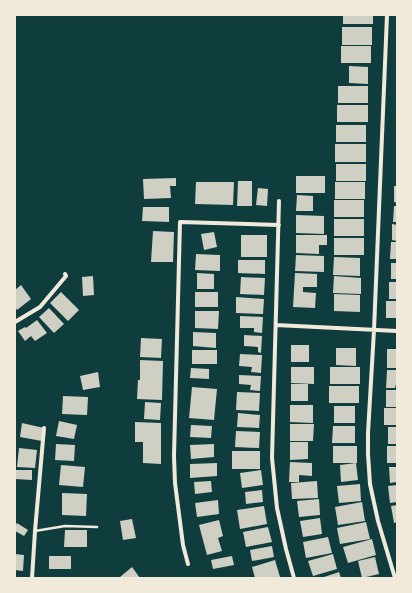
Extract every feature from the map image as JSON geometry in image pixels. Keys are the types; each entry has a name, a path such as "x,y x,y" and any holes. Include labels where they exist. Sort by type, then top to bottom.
{"street":[{"path":"387,15 368,454 370,484 378,521 395,578"},
{"path":"279,201 272,458 277,508 294,578"},
{"path":"188,564 183,545 175,483 174,456 180,222 279,225"},
{"path":"15,322 40,307 66,276 65,274"},
{"path":"276,325 397,331"},
{"path":"32,578 44,428"}],"lane":[{"path":"35,531 65,526 97,527"}],"building":[{"path":"343,15 373,15 373,24 343,24"},
{"path":"342,27 372,27 372,45 342,45"},
{"path":"341,46 371,46 371,63 341,63"},
{"path":"349,66 368,67 368,84 349,83"},
{"path":"338,86 368,86 368,103 338,103"},
{"path":"337,105 368,105 368,122 337,122"},
{"path":"336,125 366,125 366,142 336,142"},
{"path":"335,144 366,144 366,162 335,162"},
{"path":"336,164 366,164 366,181 336,181"},
{"path":"296,176 325,176 325,193 296,193"},
{"path":"176,178 176,186 170,186 171,198 144,199 143,179"},
{"path":"238,181 252,181 252,206 237,206"},
{"path":"196,182 234,182 233,205 195,204"},
{"path":"335,182 365,182 365,199 335,199"},
{"path":"394,186 397,186 397,203 394,202"},
{"path":"258,188 268,189 267,206 256,205"},
{"path":"297,195 313,196 313,211 296,211"},
{"path":"334,200 364,200 364,217 334,217"},
{"path":"394,206 397,206 397,222 393,222"},
{"path":"143,207 169,207 169,222 142,221"},
{"path":"296,215 324,216 324,234 296,233"},
{"path":"334,219 364,219 364,236 334,236"},
{"path":"392,224 397,225 397,241 392,240"},
{"path":"153,231 174,232 173,262 151,262"},
{"path":"214,232 217,247 204,250 201,234"},
{"path":"241,235 267,235 267,257 241,257"},
{"path":"296,235 327,235 327,245 319,245 319,254 296,253"},
{"path":"334,238 364,238 364,255 334,255"},
{"path":"391,242 397,242 397,259 390,259"},
{"path":"196,254 220,255 220,271 195,270"},
{"path":"296,255 324,256 324,272 295,271"},
{"path":"334,257 360,258 360,276 333,275"},
{"path":"238,260 265,260 265,274 238,273"},
{"path":"391,263 397,263 397,279 391,279"},
{"path":"197,273 214,274 214,289 197,289"},
{"path":"295,273 317,274 317,287 303,287 303,292 316,293 315,308 293,307"},
{"path":"93,276 94,295 83,296 82,277"},
{"path":"334,276 361,278 361,294 333,293"},
{"path":"241,277 265,278 264,295 240,294"},
{"path":"389,282 397,282 397,299 389,299"},
{"path":"21,285 31,299 17,310 15,307 15,290"},
{"path":"61,292 79,310 68,321 50,303"},
{"path":"195,292 218,292 218,307 195,307"},
{"path":"334,294 360,295 360,312 334,311"},
{"path":"236,297 264,299 263,314 236,313"},
{"path":"386,301 397,301 397,318 386,318"},
{"path":"49,308 64,324 54,333 39,317"},
{"path":"195,311 219,311 218,329 195,328"},
{"path":"240,316 263,317 262,333 254,332 254,328 240,328"},
{"path":"37,320 47,333 35,341 31,336 25,341 18,331 25,327 26,328"},
{"path":"193,332 216,333 216,348 193,346"},
{"path":"244,335 262,336 261,353 258,352 258,347 244,346"},
{"path":"141,338 162,339 161,358 140,357"},
{"path":"291,345 309,345 309,362 291,362"},
{"path":"336,348 356,348 356,366 336,365"},
{"path":"387,349 397,349 397,368 387,368"},
{"path":"192,350 217,350 217,364 192,364"},
{"path":"240,354 262,355 261,373 251,372 252,367 239,366"},
{"path":"140,360 163,361 162,400 137,399 138,380 140,380"},
{"path":"291,367 314,367 314,384 291,383"},
{"path":"330,367 360,367 360,384 330,384"},
{"path":"191,368 209,369 209,379 190,378"},
{"path":"387,370 397,370 397,384 395,388 386,388"},
{"path":"98,372 100,387 83,390 80,376"},
{"path":"239,375 261,376 260,391 250,390 251,385 239,384"},
{"path":"291,384 308,384 308,401 291,401"},
{"path":"329,386 359,386 359,403 329,403"},
{"path":"192,387 217,389 214,420 189,418"},
{"path":"386,390 397,390 397,407 386,407"},
{"path":"237,392 260,393 259,411 236,410"},
{"path":"63,396 88,397 87,415 62,414"},
{"path":"145,402 161,403 160,420 144,419"},
{"path":"290,405 313,405 313,423 290,422"},
{"path":"334,406 355,406 355,423 334,423"},
{"path":"384,408 397,408 397,425 384,425"},
{"path":"238,413 260,415 259,428 237,427"},
{"path":"59,421 77,425 74,439 56,436"},
{"path":"135,422 161,423 161,464 143,463 143,442 135,442"},
{"path":"22,423 44,428 42,441 20,437"},
{"path":"290,424 314,424 313,441 290,441"},
{"path":"191,425 212,426 211,438 190,437"},
{"path":"333,426 355,426 355,443 332,443"},
{"path":"388,427 397,427 397,444 388,444"},
{"path":"236,431 260,432 259,448 235,447"},
{"path":"290,442 308,442 308,459 290,460"},
{"path":"56,444 75,445 74,461 55,460"},
{"path":"214,444 214,457 191,459 190,445"},
{"path":"333,446 357,446 357,463 333,463"},
{"path":"387,446 397,446 397,463 387,463"},
{"path":"19,448 37,450 35,468 17,467"},
{"path":"232,451 260,451 260,469 232,469"},
{"path":"290,462 312,463 312,476 299,475 299,482 289,482"},
{"path":"217,463 217,476 190,478 190,464"},
{"path":"356,463 358,480 341,482 340,465"},
{"path":"61,465 85,467 83,487 59,485"},
{"path":"389,467 397,467 397,482 390,483"},
{"path":"15,470 32,470 32,480 15,479"},
{"path":"261,470 263,485 242,488 240,473"},
{"path":"211,481 212,492 195,494 194,482"},
{"path":"317,481 318,498 292,499 291,483"},
{"path":"360,484 361,501 339,503 337,486"},
{"path":"397,485 397,502 390,503 388,486"},
{"path":"262,490 263,502 246,504 245,492"},
{"path":"62,493 87,494 86,516 62,515"},
{"path":"319,499 320,515 299,517 297,501"},
{"path":"218,500 219,514 197,517 195,503"},
{"path":"362,502 365,521 338,525 335,507"},
{"path":"397,505 397,522 394,523 391,506"},
{"path":"264,506 267,524 240,529 237,510"},
{"path":"320,518 322,534 303,537 300,521"},
{"path":"132,519 136,538 123,540 120,521"},
{"path":"219,520 223,536 218,538 222,551 207,555 199,525"},
{"path":"366,522 370,539 340,544 337,528"},
{"path":"17,523 28,530 24,536 15,531 15,526"},
{"path":"268,527 272,542 246,547 243,532"},
{"path":"65,530 87,530 87,547 64,547"},
{"path":"328,537 332,553 306,558 303,542"},
{"path":"372,539 376,555 348,563 343,547"},
{"path":"272,546 274,557 252,561 250,550"},
{"path":"15,554 24,555 23,571 15,570"},
{"path":"333,554 337,569 313,576 308,561"},
{"path":"49,556 71,556 71,569 49,569"},
{"path":"232,556 234,565 213,569 211,560"},
{"path":"375,557 379,574 362,578 358,561"},
{"path":"275,560 280,577 255,578 252,567"},
{"path":"132,567 140,578 117,578 120,577"},
{"path":"339,572 341,578 321,578"}]}
